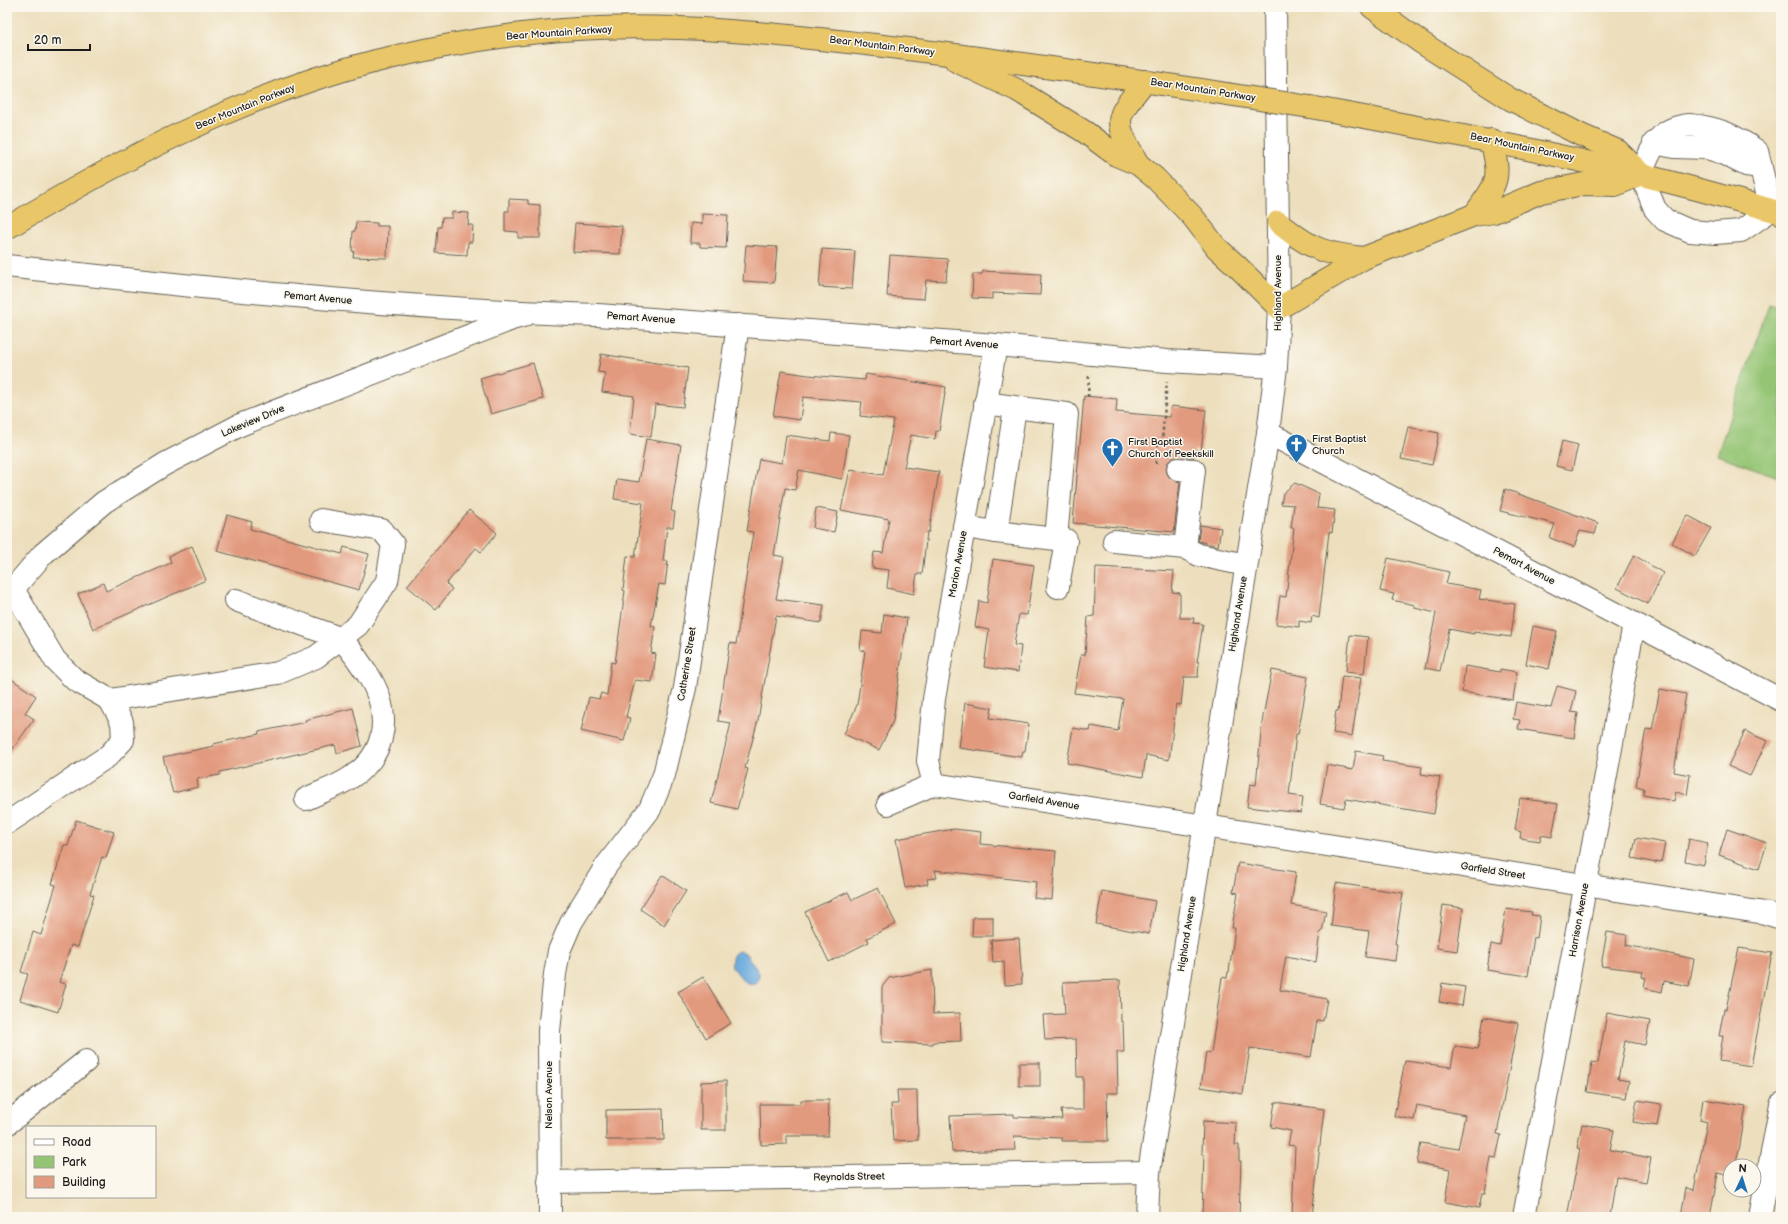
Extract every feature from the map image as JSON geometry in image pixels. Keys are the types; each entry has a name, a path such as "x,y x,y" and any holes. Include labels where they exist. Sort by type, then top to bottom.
{"highway":[{"path":"1145,81 1126,105 1120,121 1124,140 1138,164 1154,178 1193,218 1216,247 1279,308 1364,258 1474,215 1494,212 1541,192 1584,184 1615,185 1642,174 1618,151 1581,135 1510,98 1422,43 1372,7"},
{"name":"Bear Mountain Parkway","path":"7,228 52,201 130,158 212,119 277,93 375,62 472,42 551,31 648,28 754,33 939,53 1145,81 1310,107 1491,140 1642,174 1776,211"},
{"path":"939,53 1017,90 1073,124 1116,155 1138,164"},
{"path":"1474,215 1489,194 1498,174 1498,163 1491,140"},
{"path":"1278,222 1293,235 1318,250 1330,254 1364,258"}],"street":[{"name":"Highland Avenue","path":"1147,1217 1149,1172 1268,432 1276,367 1279,308 1275,7"},
{"path":"1677,126 1704,126 1718,129 1744,141 1757,151 1776,211 1741,231 1715,233 1690,231 1665,220 1655,209 1642,174 1654,143 1668,131 1677,126"},
{"name":"Pemart Avenue","path":"7,266 188,287 326,299 738,325 996,345 1167,361 1276,367"},
{"name":"Lakeview Drive","path":"10,593 43,554 104,502 165,464 240,425 512,319 539,313"},
{"name":"Catherine Street","path":"555,974 559,951 571,923 606,866 650,809 664,776 684,688 738,325"},
{"name":"Marion Avenue","path":"934,784 928,761 934,699 996,345"},
{"path":"986,404 1067,414 1056,539"},
{"path":"996,532 1015,408"},
{"name":"Pemart Avenue","path":"1268,432 1781,700"},
{"path":"1178,469 1194,470 1185,548"},
{"path":"110,700 278,672 316,657 358,625 387,581 393,544 382,530 321,520"},
{"path":"964,527 1066,540 1058,587"},
{"path":"1114,540 1185,548 1200,555 1246,565"},
{"path":"7,823 108,756 123,740 122,722 110,700 75,680 55,660 10,593"},
{"path":"236,600 340,638 376,687 381,701 384,716 382,735 376,751 366,766 350,778 306,799"},
{"name":"Harrison Avenue","path":"1524,1217 1634,624"},
{"path":"888,804 934,784"},
{"name":"Garfield Avenue","path":"934,784 1204,826"},
{"name":"Garfield Street","path":"1204,826 1765,913 1781,918"},
{"name":"Nelson Avenue","path":"550,1217 549,1032 555,974"},
{"path":"7,1124 86,1062"},
{"path":"1760,1217 1778,1134 1781,1104"},
{"name":"Reynolds Street","path":"549,1182 1149,1172"}],"path":[{"path":"1088,396 1089,370"},
{"path":"1156,470 1158,443 1162,441 1167,376"},
{"path":"1149,456 1157,457"}],"green space":[{"path":"1769,304 1781,308 1781,478 1717,455"}],"water":[{"path":"740,951 746,954 759,973 758,981 750,984 744,980 732,967 734,954"}],"building":[{"path":"509,199 528,200 528,204 540,205 540,238 518,238 518,232 505,231 505,211 509,211"},
{"path":"452,212 469,213 468,225 473,225 472,242 468,242 467,255 436,253 438,227 441,227 442,218 452,218"},
{"path":"702,214 728,215 726,248 700,247 700,243 690,243 691,223 702,224"},
{"path":"356,222 377,223 377,226 388,226 387,258 353,257 353,231 355,231"},
{"path":"575,223 622,226 620,254 573,252"},
{"path":"746,245 777,247 774,283 743,281"},
{"path":"822,249 855,251 852,289 819,287"},
{"path":"890,255 948,259 946,281 926,280 924,299 887,296"},
{"path":"983,271 1041,274 1040,295 992,293 992,299 972,298 973,274 982,274"},
{"path":"601,354 688,368 683,407 655,404 651,437 630,434 634,396 602,392 605,373 598,372"},
{"path":"533,363 543,399 491,414 480,378"},
{"path":"781,371 865,380 866,374 946,387 939,431 936,431 935,439 911,435 904,467 939,472 929,532 927,532 922,574 917,574 914,594 887,588 889,570 872,568 874,552 883,553 889,519 841,510 850,470 883,475 894,420 860,416 862,402 803,397 800,420 773,416"},
{"name":"First Baptist Church of Peekskill","path":"1084,396 1117,399 1116,412 1170,417 1171,406 1206,410 1201,451 1194,450 1194,457 1173,458 1168,462 1166,468 1167,474 1171,479 1180,482 1174,532 1073,523"},
{"path":"1408,427 1439,433 1432,465 1401,459"},
{"path":"831,433 849,435 842,479 799,470 795,490 785,488 774,555 784,557 776,599 824,605 821,623 776,616 758,720 745,768 748,769 737,809 711,803 731,723 718,721 730,643 736,644 753,532 747,531 759,459 782,463 786,435 830,441"},
{"path":"646,439 681,445 671,511 675,512 673,527 667,527 663,561 668,561 665,585 659,584 651,626 655,627 651,653 656,654 652,682 635,680 626,717 630,718 624,741 581,731 589,697 599,699 601,693 607,695 611,662 615,663 625,591 623,590 627,556 635,557 643,503 614,499 617,479 639,482"},
{"path":"1562,441 1578,445 1572,470 1556,466"},
{"path":"1295,483 1319,494 1317,508 1335,510 1332,533 1329,532 1319,618 1312,616 1311,623 1299,621 1299,627 1276,624 1280,596 1286,597 1294,528 1291,528 1294,505 1281,504 1283,493"},
{"path":"1505,489 1598,523 1595,534 1580,531 1574,547 1550,538 1555,524 1500,511"},
{"path":"816,508 838,512 834,532 813,528"},
{"path":"469,510 497,533 481,552 476,548 446,584 452,589 436,610 407,586"},
{"path":"227,515 252,522 250,529 342,554 344,547 369,554 359,590 217,551"},
{"path":"1687,515 1711,528 1695,556 1672,543"},
{"path":"1200,525 1221,528 1218,546 1198,541"},
{"path":"192,546 206,580 93,629 78,594 103,583 106,591 171,563 169,556"},
{"path":"1634,555 1663,573 1648,604 1617,588"},
{"path":"1388,558 1449,572 1446,584 1481,590 1479,599 1515,604 1511,637 1474,632 1474,634 1449,629 1440,671 1425,668 1436,613 1415,608 1415,605 1392,600 1394,594 1380,591"},
{"path":"993,559 1034,565 1027,615 1019,614 1014,645 1021,646 1018,672 984,667 989,630 975,627 979,601 987,603"},
{"path":"1096,567 1174,571 1172,592 1180,593 1180,618 1194,618 1193,623 1203,624 1197,662 1199,662 1198,677 1184,677 1181,705 1176,704 1169,760 1146,755 1143,777 1067,763 1073,728 1090,731 1091,726 1118,731 1123,699 1074,693 1081,655 1085,655 1088,617 1094,616"},
{"path":"884,614 907,618 893,721 879,750 844,734 857,705 865,651 860,650 862,631 882,633"},
{"path":"1533,626 1557,631 1549,669 1526,664"},
{"path":"1350,635 1368,637 1364,674 1346,672"},
{"path":"1465,666 1500,672 1500,669 1517,672 1513,700 1462,692"},
{"path":"1272,670 1308,677 1298,734 1296,734 1289,795 1303,797 1301,813 1247,807 1250,784 1256,785 1262,722"},
{"path":"7,676 36,696 25,713 34,719 7,757"},
{"path":"1342,676 1361,678 1352,736 1333,733 1336,711 1338,711"},
{"path":"1557,686 1576,691 1571,712 1578,713 1574,738 1518,729 1520,720 1513,719 1516,702 1551,708"},
{"path":"1660,689 1686,694 1674,772 1690,775 1687,795 1676,792 1674,801 1643,795 1644,788 1636,786 1646,729 1652,730"},
{"path":"965,703 992,708 990,718 1029,724 1025,751 1023,751 1022,757 959,748"},
{"path":"353,708 362,746 337,753 335,745 220,772 220,775 197,779 198,787 173,793 163,757 214,746 213,744 259,734 258,732 306,722 305,720"},
{"path":"1745,731 1767,741 1750,776 1728,766"},
{"path":"1356,751 1383,756 1382,761 1422,767 1421,774 1440,777 1434,814 1346,799 1344,808 1320,804 1327,765 1353,770"},
{"path":"1520,798 1558,804 1552,837 1541,835 1540,841 1520,838 1521,832 1515,830"},
{"path":"76,820 114,832 106,858 102,857 90,894 94,895 78,947 71,945 59,982 66,984 58,1012 20,1000 28,974 21,972 33,932 41,935 56,885 52,884 64,845 68,846"},
{"path":"954,829 981,832 980,844 1056,851 1052,900 1034,898 1036,882 935,870 937,878 927,879 928,884 905,888 896,839"},
{"path":"1727,829 1767,843 1759,869 1719,855"},
{"path":"1636,838 1665,843 1661,862 1656,861 1656,863 1632,858"},
{"path":"1689,839 1708,843 1704,865 1685,861"},
{"path":"1238,863 1296,872 1291,905 1326,911 1322,932 1320,932 1316,962 1286,956 1280,990 1327,999 1323,1021 1317,1020 1311,1057 1250,1048 1243,1094 1201,1087 1206,1052 1211,1053 1222,977 1227,978 1229,972 1235,928 1232,928 1238,893 1233,892"},
{"path":"662,875 686,891 664,925 640,909"},
{"path":"1336,883 1403,893 1395,944 1397,944 1395,961 1365,957 1369,931 1331,926"},
{"path":"878,888 896,924 867,938 869,942 829,962 805,912 848,892 852,900"},
{"path":"1102,891 1155,901 1149,934 1096,924"},
{"path":"1443,905 1463,908 1457,951 1437,948"},
{"path":"1506,909 1532,912 1531,915 1540,916 1537,938 1534,937 1528,976 1487,970 1491,944 1500,946"},
{"path":"973,917 993,917 993,936 972,936"},
{"path":"1607,932 1627,935 1626,945 1694,959 1689,986 1664,981 1662,992 1644,988 1646,978 1642,977 1643,971 1601,966"},
{"path":"1019,938 1022,984 1005,985 1004,961 993,962 991,940"},
{"path":"1739,948 1772,953 1751,1066 1719,1061 1723,1036 1719,1036"},
{"path":"932,970 933,1014 960,1013 961,1041 933,1042 933,1044 882,1042 882,987 889,978"},
{"path":"703,977 731,1023 706,1038 678,992"},
{"path":"1120,980 1121,1022 1123,1022 1124,1052 1117,1052 1118,1093 1107,1093 1108,1141 1062,1141 1062,1138 1014,1136 1015,1150 952,1152 950,1116 1014,1114 1014,1117 1062,1119 1061,1110 1083,1110 1083,1077 1077,1077 1076,1039 1045,1040 1043,1015 1065,1014 1063,982"},
{"path":"1442,983 1465,987 1462,1006 1439,1002"},
{"path":"1607,1013 1650,1021 1645,1045 1625,1041 1618,1079 1629,1081 1626,1098 1587,1092 1592,1062 1598,1063"},
{"path":"1484,1017 1518,1023 1497,1134 1501,1135 1496,1158 1491,1157 1485,1193 1482,1193 1479,1208 1445,1202 1450,1169 1417,1163 1421,1143 1458,1149 1465,1115 1417,1105 1414,1120 1394,1116 1405,1061 1451,1067 1455,1046 1478,1049"},
{"path":"1019,1063 1040,1063 1040,1086 1019,1086"},
{"path":"726,1081 726,1130 701,1130 701,1082"},
{"path":"897,1090 917,1090 918,1140 893,1141 891,1104 898,1104"},
{"path":"1703,1099 1746,1106 1737,1158 1722,1158 1722,1174 1718,1173 1710,1217 1681,1217 1686,1188 1694,1190 1707,1122 1700,1120"},
{"path":"801,1100 829,1100 828,1136 786,1136 786,1144 761,1145 760,1104 801,1104"},
{"path":"1637,1100 1661,1104 1657,1126 1633,1122"},
{"path":"1275,1102 1324,1109 1312,1217 1292,1217 1295,1146 1288,1145 1291,1131 1271,1127"},
{"path":"663,1109 664,1140 606,1140 606,1110"},
{"path":"1203,1121 1236,1123 1235,1145 1239,1145 1239,1161 1241,1161 1239,1217 1202,1217 1204,1154 1202,1154"},
{"path":"1582,1124 1614,1130 1610,1150 1651,1158 1646,1182 1616,1176 1610,1217 1567,1217 1580,1149 1577,1148"}],"place":[{"name":"First Baptist Church","path":"1297,464"},
{"name":"First Baptist Church of Peekskill","path":"1113,468"}]}
